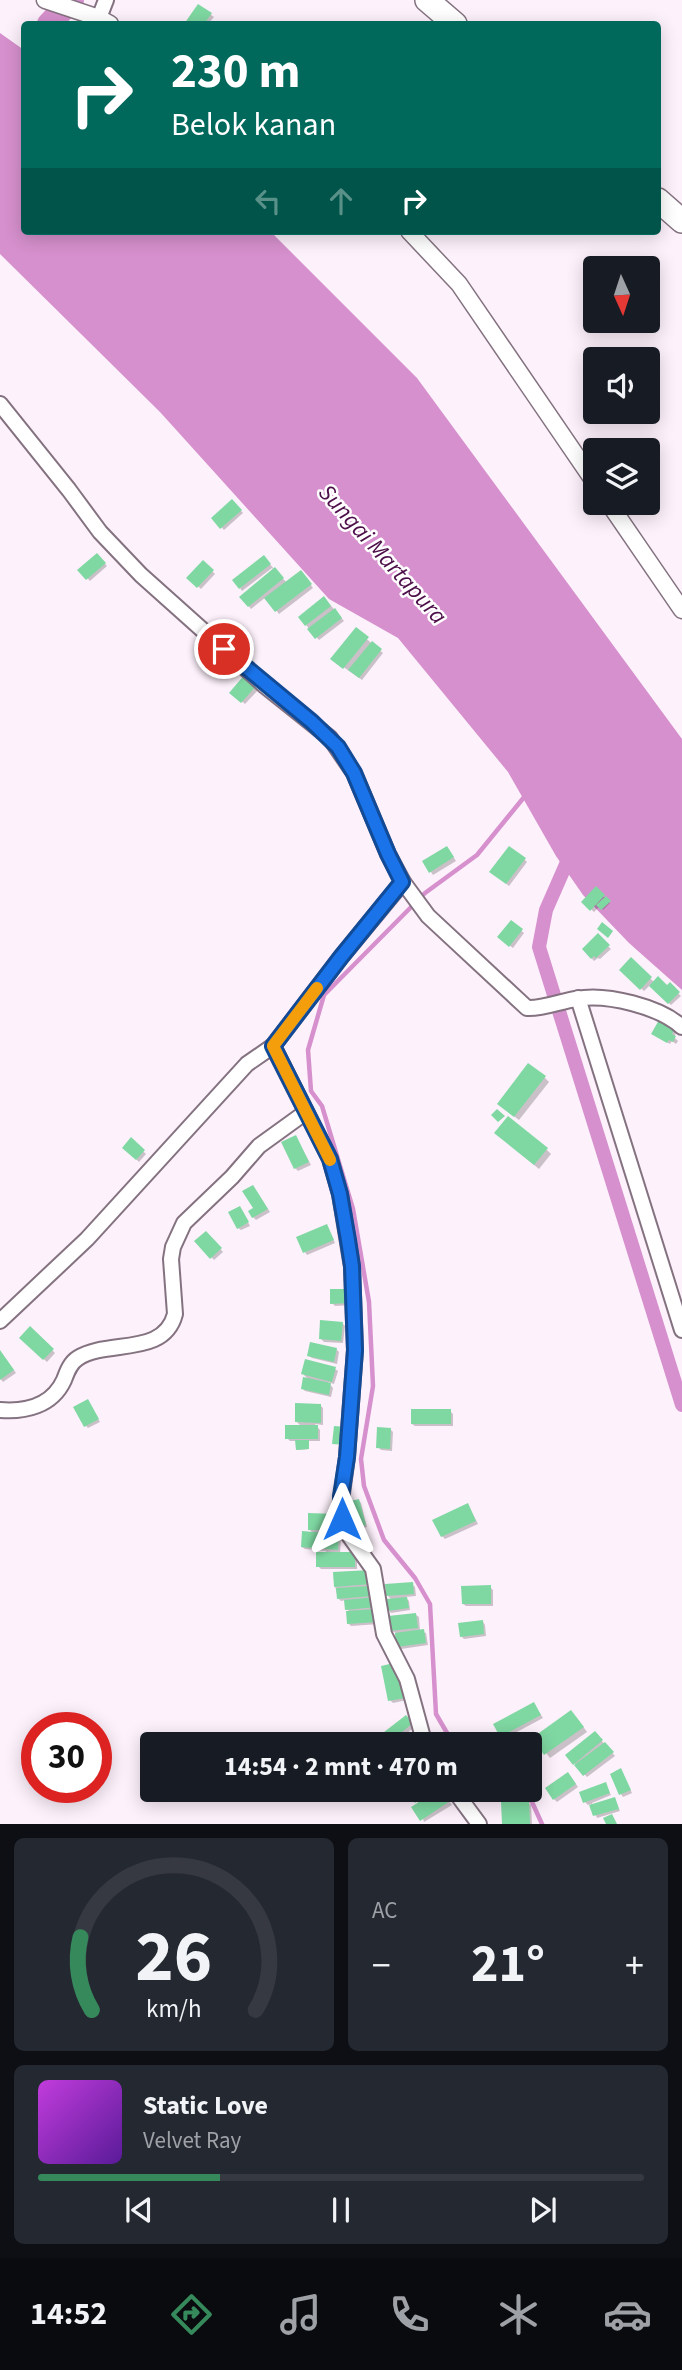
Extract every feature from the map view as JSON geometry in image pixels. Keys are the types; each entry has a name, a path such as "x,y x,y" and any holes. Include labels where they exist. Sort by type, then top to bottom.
{"highway":[{"path":"427,0 452,21"},
{"path":"661,202 682,220"}],"street":[{"path":"48,1 100,19 106,0"},
{"path":"413,235 459,284 583,465"},
{"path":"0,404 121,556 255,677 330,738 354,773 388,854 406,887 428,916 520,1003 527,1008 533,1008 575,999 612,999 670,1018 682,1027"},
{"path":"617,515 682,610"},
{"path":"0,1321 87,1239 247,1064 273,1046 341,957 406,887"},
{"path":"575,999 682,1330"},
{"path":"273,1046 335,1175 352,1266 355,1350 347,1457 341,1496 342,1519 348,1534 373,1569 386,1640 407,1679 421,1732"},
{"path":"0,1410 29,1409 39,1405 58,1390 77,1359 88,1354 136,1345 166,1333 175,1314 171,1259 173,1247 184,1223 266,1141 304,1110"},
{"path":"463,1802 479,1824"}],"water":[{"name":"Sungai Martapura","path":"0,33 21,48 21,235 274,235 417,378 682,739 682,990 629,943 583,895 556,856 508,772 398,638 329,599 160,412 0,254"}],"building":[{"path":"198,4 212,13 206,21 186,21"},
{"path":"232,499 242,510 220,529 211,518"},
{"path":"97,553 106,563 86,580 77,570"},
{"path":"264,555 271,564 239,589 232,580"},
{"path":"203,560 214,570 197,588 186,578"},
{"path":"275,567 284,578 248,607 239,597"},
{"path":"301,570 312,584 275,612 264,598"},
{"path":"324,596 331,606 305,626 298,617"},
{"path":"335,608 342,618 315,639 307,629"},
{"path":"356,627 369,637 343,669 330,659"},
{"path":"372,641 382,649 359,678 348,670"},
{"path":"246,673 258,684 241,703 229,693"},
{"path":"447,846 454,857 429,873 422,861"},
{"path":"509,846 526,858 506,884 489,872"},
{"path":"596,886 605,895 590,911 581,902"},
{"path":"606,896 611,901 601,910 596,905"},
{"path":"511,920 523,929 509,947 497,937"},
{"path":"602,922 613,931 608,938 597,929"},
{"path":"598,933 610,945 596,958 594,956 591,959 582,949"},
{"path":"631,957 652,977 640,990 619,970"},
{"path":"658,976 667,985 670,982 680,992 668,1004 649,986"},
{"path":"659,1020 675,1029 672,1034 676,1036 673,1042 669,1040 667,1043 651,1034"},
{"path":"528,1063 546,1076 514,1117 497,1104"},
{"path":"497,1109 505,1116 498,1122 491,1115"},
{"path":"508,1116 548,1148 534,1165 494,1133"},
{"path":"296,1135 309,1162 294,1169 281,1142"},
{"path":"131,1137 145,1150 136,1160 122,1148"},
{"path":"253,1185 268,1209 252,1218 248,1211 253,1208 242,1191"},
{"path":"240,1206 249,1222 237,1229 228,1212"},
{"path":"327,1224 334,1240 303,1253 296,1237"},
{"path":"206,1231 222,1248 210,1259 194,1241"},
{"path":"330,1289 350,1289 350,1303 330,1304"},
{"path":"320,1320 343,1322 341,1341 319,1339"},
{"path":"30,1326 54,1349 43,1360 19,1338"},
{"path":"310,1342 337,1348 334,1362 307,1356"},
{"path":"0,1350 14,1370 0,1380"},
{"path":"305,1359 336,1367 332,1382 301,1374"},
{"path":"303,1377 331,1383 329,1395 301,1389"},
{"path":"88,1399 99,1419 84,1427 73,1407"},
{"path":"295,1403 321,1404 321,1423 295,1422"},
{"path":"411,1409 451,1409 451,1424 411,1424"},
{"path":"285,1425 318,1425 318,1439 285,1439"},
{"path":"334,1426 347,1427 346,1445 332,1444"},
{"path":"377,1427 391,1428 390,1449 376,1448"},
{"path":"295,1440 309,1440 309,1449 296,1450"},
{"path":"359,1499 366,1525 353,1528 346,1502"},
{"path":"468,1503 476,1521 441,1537 432,1520"},
{"path":"308,1513 336,1514 335,1530 308,1530"},
{"path":"302,1531 339,1534 338,1550 301,1547"},
{"path":"316,1552 355,1552 355,1567 316,1567"},
{"path":"370,1570 371,1584 334,1587 333,1572"},
{"path":"413,1582 414,1594 386,1596 385,1584"},
{"path":"491,1585 491,1604 462,1604 461,1586"},
{"path":"371,1586 372,1596 337,1599 336,1588"},
{"path":"376,1597 377,1607 345,1610 344,1600"},
{"path":"407,1597 409,1608 387,1611 386,1599"},
{"path":"376,1609 377,1622 347,1624 346,1611"},
{"path":"416,1613 418,1628 389,1631 388,1616"},
{"path":"483,1620 484,1634 460,1637 458,1623"},
{"path":"424,1629 426,1643 396,1647 395,1633"},
{"path":"398,1662 405,1698 388,1701 381,1666"},
{"path":"534,1702 541,1715 509,1732 497,1732 493,1724"},
{"path":"571,1710 584,1727 544,1755 540,1732"},
{"path":"406,1715 413,1723 402,1732 384,1732"},
{"path":"595,1731 603,1740 573,1765 565,1755"},
{"path":"605,1742 614,1752 583,1776 574,1765"},
{"path":"621,1768 631,1790 619,1795 610,1774"},
{"path":"568,1772 576,1784 553,1800 545,1788"},
{"path":"606,1782 610,1793 583,1803 579,1792"},
{"path":"615,1797 619,1809 593,1816 589,1805"},
{"path":"419,1802 448,1802 420,1821 411,1807"},
{"path":"501,1802 529,1802 530,1824 502,1824"},
{"path":"612,1814 617,1824 606,1824 603,1818"}],"waterway":[{"path":"52,21 72,0"},
{"path":"446,1732 436,1714 430,1604 415,1578 384,1540 364,1486 361,1459 373,1386 369,1302 353,1209 322,1106 311,1091 308,1050 324,995 425,893 477,855 525,796"},
{"path":"571,853 546,910 539,947 682,1405"},
{"path":"532,1802 542,1824"}],"slow traffic":[{"path":"317,988 273,1046 330,1160"}],"route":[{"path":"224,649 338,747 354,773 402,882 273,1046 330,1159 340,1194 352,1266 355,1350 347,1457 340,1508 342,1519"}]}
